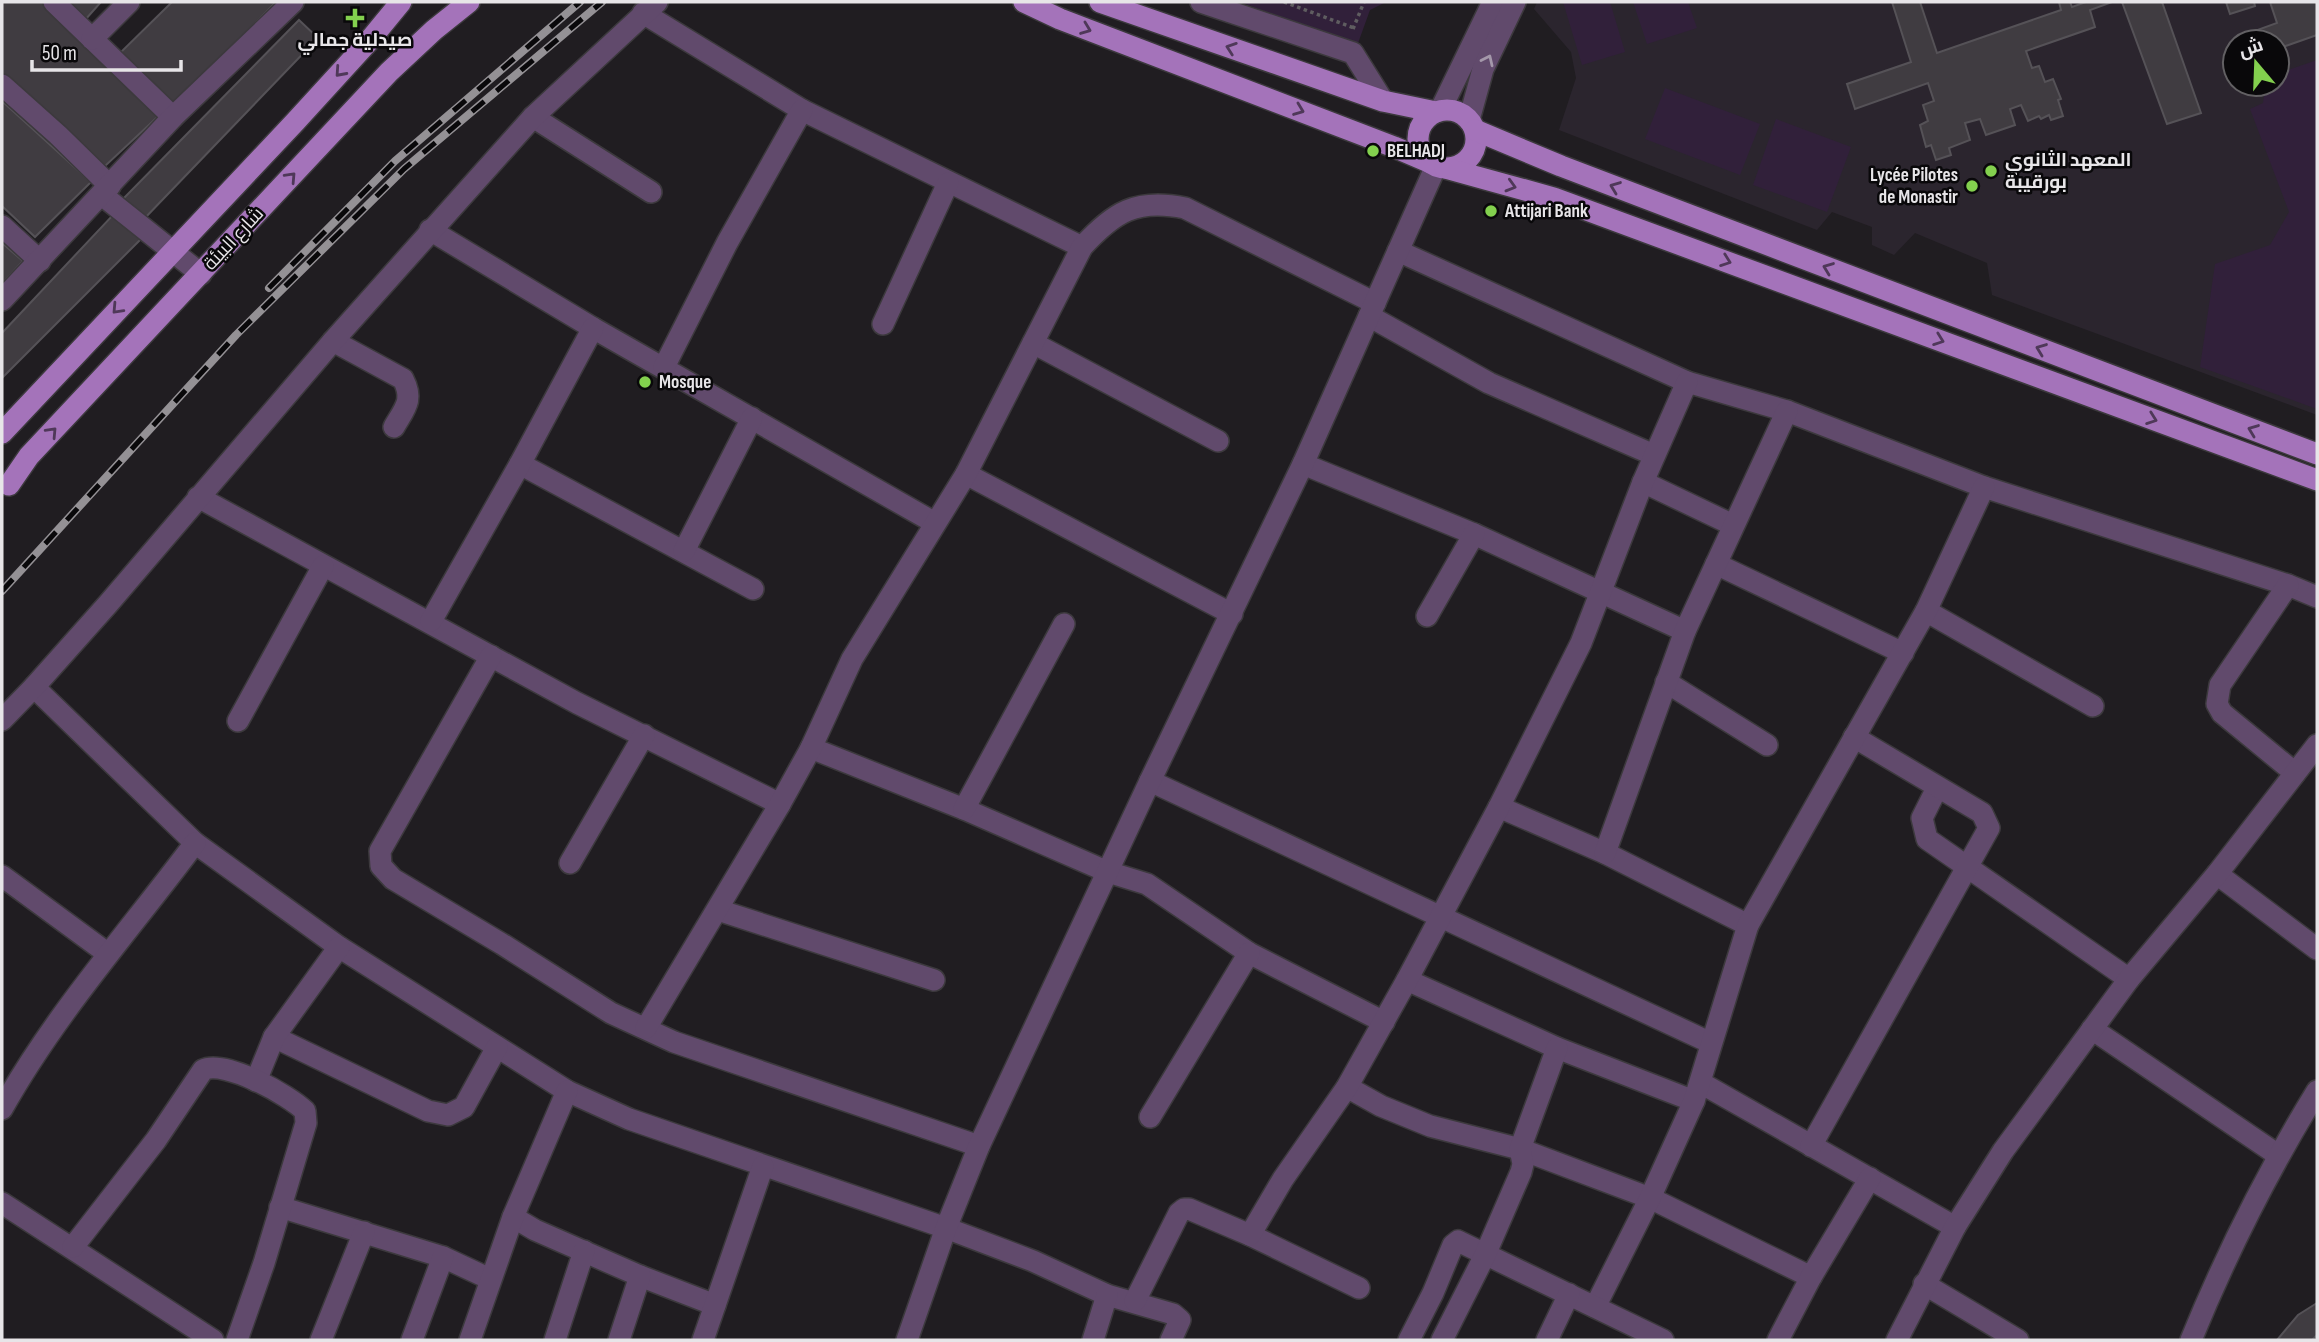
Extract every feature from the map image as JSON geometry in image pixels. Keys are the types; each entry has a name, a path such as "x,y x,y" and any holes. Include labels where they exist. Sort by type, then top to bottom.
{"main road":[{"name":"شارع البيئة","path":"2,433 295,122 401,2"},
{"name":"شارع البيئة","path":"5,491 29,456 389,72 469,2"},
{"path":"1024,2 1060,19 1437,165 1554,198 2317,480"},
{"path":"1100,2 1383,101 1438,111 1455,111 1472,125 1561,166 2317,454"},
{"path":"1438,111 1428,116 1419,131 1419,148 1437,165 1463,163 1470,157 1476,140 1472,125"},
{"path":"142,283 169,308"},
{"path":"2,460 9,469 5,491"}],"street":[{"path":"54,2 173,117"},
{"path":"92,39 130,2"},
{"path":"2,300 173,117 293,2"},
{"path":"1201,2 1353,52 1383,101"},
{"path":"1438,111 1493,2"},
{"path":"1472,125 1483,69 1516,2"},
{"path":"2,720 108,604 430,230 533,117 650,8 802,110 1082,247"},
{"path":"2,85 58,135 106,190 201,274"},
{"path":"664,367 727,243 802,110"},
{"path":"533,117 651,192"},
{"path":"907,1340 946,1228 979,1146 1303,464 1437,165"},
{"path":"883,324 948,183"},
{"path":"646,1028 780,804 811,748 852,659 966,474 1082,247 1103,224 1123,211 1138,205 1185,208 1372,310 1489,383 1654,455"},
{"path":"2,226 40,261"},
{"path":"430,230 593,328 935,523"},
{"path":"1398,251 1687,382 1787,411 1984,487 2288,585 2317,597"},
{"path":"431,621 593,328"},
{"path":"333,341 403,379 409,400 394,427"},
{"path":"1033,343 1218,441"},
{"path":"1251,1235 1283,1179 1347,1087 1499,807 1581,643 1643,482 1687,382"},
{"path":"1605,853 1685,631 1787,411"},
{"path":"684,551 752,418"},
{"path":"520,464 753,589"},
{"path":"1303,464 1474,534 1685,631"},
{"path":"966,474 1232,614"},
{"path":"1643,482 1733,526"},
{"path":"1595,1307 1650,1198 1698,1092 1710,1043 1748,925 1926,611 1984,487"},
{"path":"198,497 578,703 780,804"},
{"path":"1427,616 1474,534"},
{"path":"1716,564 1903,653"},
{"path":"238,721 323,566"},
{"path":"2288,585 2220,685 2217,704 2222,713 2295,773"},
{"path":"1926,611 2093,706"},
{"path":"964,809 1064,624"},
{"path":"491,656 380,851 381,866 393,879 611,1013 674,1042 979,1146"},
{"path":"1666,682 1767,745"},
{"path":"34,687 195,843 339,947 567,1091 629,1119 946,1228 1033,1261 1107,1295 1135,1301 1178,1316 1180,1320 1171,1340"},
{"path":"570,863 645,735"},
{"path":"1811,1146 1989,828 1982,813 1854,737"},
{"path":"1897,1340 1955,1227 2003,1151 2129,979 2217,874 2317,745"},
{"path":"811,748 964,809 1108,872 1147,884 1249,953 1384,1023"},
{"path":"1150,782 1710,1043"},
{"path":"1937,788 1922,818 1924,833 1933,844 2129,979"},
{"path":"1499,807 1605,853 1748,925"},
{"path":"2,1109 107,953 157,894 195,843"},
{"path":"2217,874 2317,949"},
{"path":"2,876 107,953"},
{"path":"718,910 934,980"},
{"path":"256,1081 274,1037 339,947"},
{"path":"1150,1117 1249,953"},
{"path":"1407,980 1557,1048 1698,1092 1811,1146 1955,1227"},
{"path":"2092,1029 2278,1155"},
{"path":"274,1037 428,1111 448,1115 464,1107 497,1047"},
{"path":"1442,1340 1485,1255 1521,1172 1523,1164 1520,1149 1557,1048"},
{"path":"73,1247 156,1140 203,1070 210,1066 218,1067 256,1081 296,1102 305,1111 306,1123 264,1263 237,1340"},
{"path":"1347,1087 1381,1106 1430,1126 1520,1149 1650,1198 1811,1277"},
{"path":"470,1340 513,1217 567,1091"},
{"path":"2191,1340 2211,1292 2278,1155 2317,1091"},
{"path":"703,1340 763,1166"},
{"path":"1778,1340 1811,1277 1870,1178"},
{"path":"2,1203 213,1340"},
{"path":"280,1207 443,1258 490,1279"},
{"path":"1135,1301 1179,1213 1184,1209 1232,1226 1359,1288"},
{"path":"513,1217 535,1230 640,1276 715,1305"},
{"path":"321,1340 363,1232"},
{"path":"1409,1340 1453,1245 1458,1241 1663,1340"},
{"path":"555,1340 584,1251"},
{"path":"412,1340 443,1258"},
{"path":"619,1340 640,1276"},
{"path":"1924,1283 2018,1340"},
{"path":"1547,1340 1569,1294"},
{"path":"1093,1340 1107,1295"}],"path":[{"path":"1284,2 1354,28"},
{"path":"1351,36 1364,2"}],"shaded area":[{"path":"1240,2 1386,2 1370,10 1357,46"},
{"name":"المعهد الثانوي بورقيبة","path":"1537,2 2317,2 2317,415 1992,295 1987,263 1915,233 1894,255 1872,245 1872,227 1832,212 1817,230 1559,130 1576,78 1571,52 1534,9"},
{"path":"1563,2 1610,2 1625,52 1582,65"},
{"path":"1633,2 1688,2 1697,28 1647,44"},
{"path":"2317,60 2317,409 2200,367 2215,264 2270,245 2289,212 2250,109 2263,103 2264,98 2291,98 2291,69"},
{"path":"1665,88 1760,124 1740,175 1645,139"},
{"path":"1776,119 1851,147 1827,212 1753,185"}],"building":[{"path":"2,2 46,2 165,110 104,167 2,78"},
{"path":"65,2 101,2 85,20"},
{"path":"172,2 276,2 171,109 118,55"},
{"path":"1892,2 1920,2 1937,53 2061,10 2059,2 2070,2 2072,7 2086,2 2112,2 2090,10 2095,27 2026,51 2032,68 2039,66 2045,82 2053,79 2061,99 2058,100 2063,116 2051,120 2049,115 2041,119 2039,116 2028,121 2021,105 2010,109 2015,125 1986,135 1980,119 1965,123 1970,140 1949,148 1951,155 1936,160 1931,145 1926,147 1920,125 1928,121 1923,105 1934,101 1928,83 1855,109 1847,84 1911,62"},
{"path":"2122,2 2162,2 2201,113 2167,124"},
{"path":"2226,2 2254,2 2255,6 2230,14"},
{"path":"2270,2 2317,2 2317,35 2291,44 2291,28 2263,28 2277,23"},
{"path":"299,20 318,38 143,220 122,200"},
{"path":"2,101 91,182 35,237 2,206"},
{"path":"112,216 141,239 2,378 2,333"},
{"path":"2,243 23,261 2,284"},
{"path":"2317,1303 2317,1335 2312,1340 2277,1340 2298,1315"}],"railway":[{"path":"269,288 395,161 580,2"},
{"path":"2,591 236,335 404,169 602,2"}],"place":[{"name":"صيدلية جمالي","path":"355,18"},
{"name":"BELHADJ","path":"1373,151"},
{"name":"المعهد الثانوي بورقيبة","path":"1991,171"},
{"name":"Lycée Pilotes de Monastir","path":"1972,186"},
{"name":"Attijari Bank","path":"1491,211"},
{"name":"Mosque","path":"645,382"}]}
